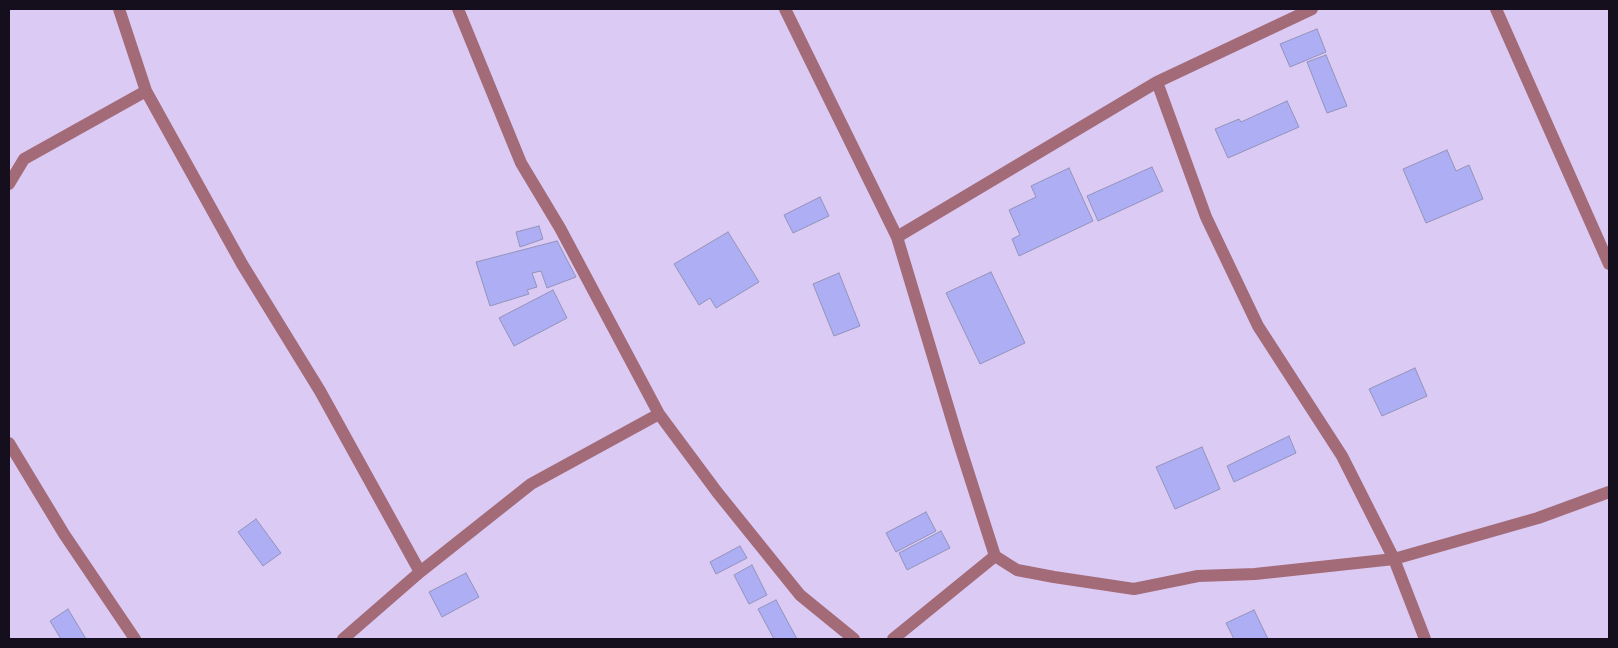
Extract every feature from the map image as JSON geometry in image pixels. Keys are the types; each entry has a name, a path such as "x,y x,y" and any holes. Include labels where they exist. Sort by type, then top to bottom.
{"street":[{"path":"119,9 146,91 242,264 320,391 420,572"},
{"path":"458,9 520,163 560,228 659,414 717,492 800,595 854,639"},
{"path":"785,9 897,237 995,556 1017,570 1134,588 1198,576 1255,574 1394,558 1538,518 1609,492"},
{"path":"897,237 1158,82 1312,9"},
{"path":"1496,9 1609,264"},
{"path":"1158,82 1206,217 1258,326 1342,456 1394,558 1425,639"},
{"path":"9,184 24,159 146,91"},
{"path":"343,639 420,572 531,484 659,414"},
{"path":"9,443 64,534 136,639"},
{"path":"893,639 995,556"}],"building":[{"path":"1317,29 1326,52 1290,67 1280,44"},
{"path":"1326,55 1347,106 1327,113 1307,62"},
{"path":"1287,101 1299,127 1228,158 1215,129 1239,119 1241,122"},
{"path":"1447,150 1456,171 1469,165 1483,199 1426,223 1403,169"},
{"path":"1152,167 1163,191 1098,221 1087,196"},
{"path":"1069,168 1093,221 1019,256 1012,239 1020,235 1009,210 1036,197 1031,186"},
{"path":"820,197 829,216 793,233 784,215"},
{"path":"539,226 543,239 520,247 516,232"},
{"path":"728,232 759,282 716,308 710,298 699,305 674,264"},
{"path":"557,241 576,277 547,288 541,271 532,273 537,287 527,290 529,294 490,306 476,262"},
{"path":"991,272 1025,343 980,364 946,293"},
{"path":"839,273 860,326 834,336 813,284"},
{"path":"553,290 567,318 514,346 499,318"},
{"path":"1415,368 1427,396 1382,416 1369,389"},
{"path":"1289,436 1296,453 1234,482 1227,466"},
{"path":"1202,447 1220,489 1175,509 1156,467"},
{"path":"926,512 936,531 896,552 886,533"},
{"path":"256,519 281,553 263,566 238,532"},
{"path":"941,531 950,548 907,570 899,553"},
{"path":"740,546 747,558 716,574 710,562"},
{"path":"752,565 767,595 749,604 734,575"},
{"path":"466,573 479,597 442,617 429,592"},
{"path":"776,600 797,639 774,639 758,609"},
{"path":"68,609 86,639 61,639 50,621"},
{"path":"1254,610 1268,639 1234,639 1226,623"}]}
